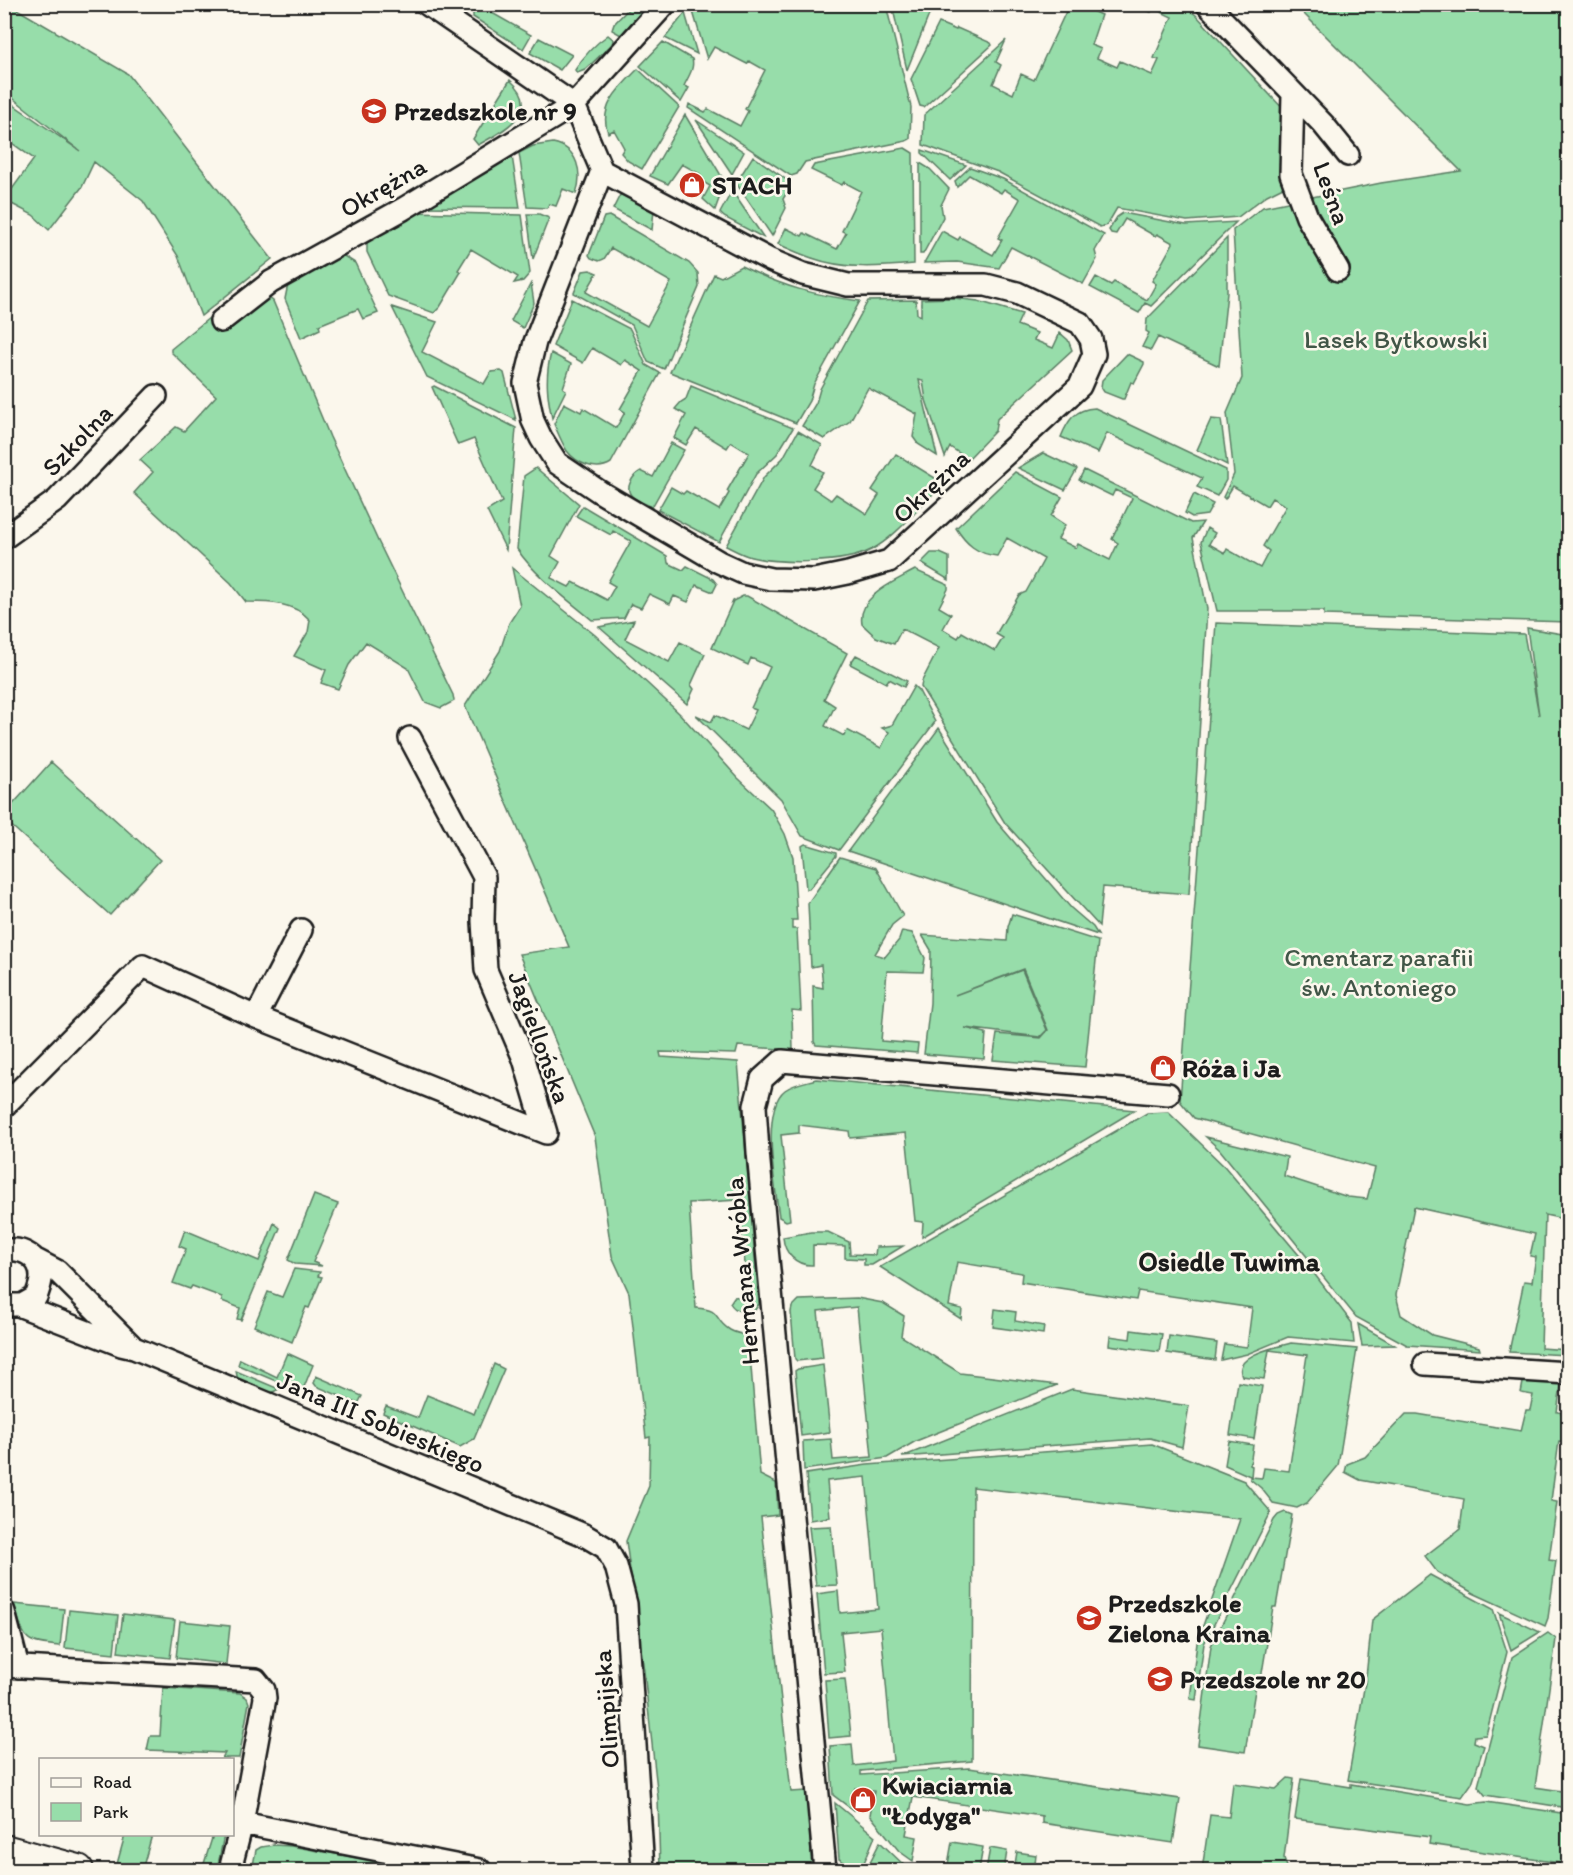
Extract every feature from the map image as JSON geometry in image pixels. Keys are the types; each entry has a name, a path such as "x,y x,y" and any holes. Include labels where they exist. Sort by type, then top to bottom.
{"street":[{"path":"427,4 574,105 602,171"},
{"name":"Okrężna","path":"221,321 271,282 403,209 574,105 665,4"},
{"name":"Leśna","path":"1207,4 1323,124 1348,155"},
{"name":"Leśna","path":"1293,94 1291,174 1307,217 1338,270"},
{"name":"Okrężna","path":"602,171 756,254 803,274 848,285 986,285 1017,293 1080,323 1091,339 1094,354 1083,384 889,561 814,580 771,579 733,569 600,492 557,463 540,438 533,421 525,383 535,342 602,171"},
{"name":"Szkolna","path":"4,538 57,500 156,396"},
{"name":"Jagiellońska","path":"4,1106 143,966 256,1017 546,1133 524,1059 486,970 483,921 484,877 410,738"},
{"path":"256,1017 300,930"},
{"name":"Hermana Wróbla","path":"825,1870 758,1152 755,1106 762,1079 782,1061 1168,1094"},
{"path":"4,1231 19,1253 40,1268 41,1278 36,1297 11,1305"},
{"name":"Jana III Sobieskiego","path":"19,1253 57,1271 134,1348"},
{"name":"Jana III Sobieskiego","path":"11,1305 134,1348 584,1535 606,1548"},
{"path":"1425,1364 1569,1373"},
{"name":"Olimpijska","path":"606,1548 616,1566 626,1604 643,1870"},
{"path":"4,1612 11,1666 256,1680 264,1690 265,1698 242,1823 230,1870"},
{"path":"242,1823 480,1870"},
{"path":"4,1850 78,1870"}],"green space":[{"path":"5,4 128,74 272,259 201,316 178,256 143,201 94,162 82,187 49,230 33,215 10,203 5,209 5,188 10,192 34,159 5,138 5,99 80,151 5,92"},
{"path":"633,4 647,5 621,35 612,30 614,24"},
{"path":"478,5 531,35 523,49 473,17 473,12"},
{"path":"694,5 886,5 911,107 910,139 805,162 797,174 791,176 688,108 689,104 705,112 708,109 740,126 748,111 745,109 765,70 749,61 747,64 714,47 707,59 692,8"},
{"path":"892,5 933,5 907,70"},
{"path":"1069,5 1078,5 1101,15 1091,45 1101,49 1097,58 1117,67 1120,61 1152,75 1159,60 1154,58 1172,17 1153,8 1151,12 1133,5 1182,5 1196,15 1285,111 1285,186 1267,195 1238,217 1187,221 1117,208 1107,225 1100,227 998,172 923,145 924,115 1006,40 996,62 1001,65 993,84 1013,94 1021,74 1034,80"},
{"name":"Lasek Bytkowski","path":"1295,5 1568,5 1568,622 1324,615 1324,611 1217,611 1201,542 1207,528 1215,533 1209,544 1225,553 1227,549 1260,568 1269,551 1263,546 1286,506 1272,498 1267,506 1233,486 1225,499 1223,497 1234,474 1227,413 1242,378 1233,230 1263,207 1381,183 1461,171"},
{"path":"685,13 697,54 665,38"},
{"path":"939,23 956,30 957,28 992,45 924,107 920,106 911,79"},
{"path":"608,35 614,40 611,45 585,70 577,73 575,70 586,56 598,42"},
{"path":"539,38 572,55 560,70 530,53"},
{"path":"663,42 692,59 693,62 684,86 689,88 681,102 640,66"},
{"path":"638,69 679,107 642,169 628,161 621,153 624,148 614,130 608,133 606,123 606,114 612,98"},
{"path":"510,80 520,91 523,101 522,110 508,127 478,145 473,139"},
{"path":"685,115 725,182 715,210 703,199 710,186 698,179 700,174 682,164 668,184 650,176"},
{"path":"696,120 744,152 732,174"},
{"path":"553,143 568,150 576,162 579,178 576,194 563,189 556,206 549,204 547,208 527,207 519,153 533,146"},
{"path":"905,148 913,153 914,264 850,266 824,262 778,244 786,228 802,236 804,233 837,249 846,233 842,231 861,191 844,182 842,185 811,170 814,165"},
{"path":"922,150 966,165 950,180 922,153"},
{"path":"512,156 520,208 424,207"},
{"path":"753,156 788,181 789,189 783,199 786,208 772,236 736,183"},
{"path":"920,163 930,169 949,189 941,205 943,217 923,254 920,254"},
{"path":"970,167 1003,179 1104,235 1095,251 1097,259 1083,284 1011,247 999,268 957,262 924,263 942,231 958,240 960,237 993,255 1002,240 998,238 1020,199 1004,189 1001,193 969,175 957,187 955,181"},
{"path":"732,191 764,238 720,213"},
{"path":"620,195 629,195 654,210 652,230 613,209"},
{"path":"413,212 522,215 530,273 523,281 514,283 518,277 471,249 458,270 461,272 434,313 388,296 367,252 367,243"},
{"path":"1123,213 1186,225 1236,222 1151,306 1145,303 1139,313 1090,287 1096,277 1111,285 1114,282 1147,300 1156,284 1152,281 1173,243 1125,219 1116,234 1111,233 1109,230 1117,217"},
{"path":"527,214 539,214 549,218 533,259"},
{"path":"609,216 689,263 698,273 699,287 664,369 648,362 632,325 574,293 583,271 590,270 597,273 586,292 647,326 671,282 611,248 604,259 599,261 591,258 589,255 604,217"},
{"path":"1227,238 1227,293 1219,366 1158,337 1151,350 1142,347 1149,333 1146,331 1147,319"},
{"path":"334,255 344,256 355,263 378,313 363,319 358,309 319,325 320,329 301,338 285,299 289,279"},
{"path":"741,266 799,289 860,301 814,384 809,401 796,423 670,372 714,274 721,277"},
{"path":"531,283 534,303 523,328 511,321"},
{"path":"266,296 273,301 330,437 453,695 454,701 441,708 425,702 408,668 366,642 349,665 338,689 321,683 326,670 294,656 308,632 310,620 289,606 246,602 231,583 134,493 153,472 140,460 176,427 184,431 216,396 171,352 171,349 209,318 221,331 248,306"},
{"path":"954,298 978,301 1022,314 1017,325 1037,333 1034,340 1053,348 1060,333 1068,340 1072,350 997,419 995,431 968,459 950,447 945,457 926,400 923,381 919,380 937,456 918,444 913,437 917,414 868,388 850,421 824,439 802,426 868,301 916,300 917,314 921,316 921,299"},
{"path":"572,299 630,329 646,365 660,373 611,463 606,466 594,467 571,456 554,424 564,403 581,412 583,408 616,428 625,412 620,409 642,371 625,360 621,365 592,348 583,363 553,346"},
{"path":"392,307 437,322 422,352 484,384 491,372 504,373 516,420 427,377"},
{"path":"551,353 571,364 563,388 566,390 552,418 547,386"},
{"path":"1127,354 1144,364 1122,399 1104,392 1101,387 1102,380"},
{"path":"691,386 793,428 777,454 756,474 719,542 658,510 671,487 683,494 686,491 719,510 749,453 731,442 727,448 696,429 686,445 674,438 686,415 675,409 686,399"},
{"path":"432,387 516,428 506,550 487,511 502,502 474,439 458,445"},
{"path":"1095,408 1226,470 1226,480 1217,496 1197,487 1202,478 1107,433 1098,453 1061,437 1073,416"},
{"path":"1211,419 1221,420 1227,465 1197,450"},
{"path":"798,431 822,445 812,465 823,472 813,488 831,500 836,494 867,514 879,495 872,490 896,454 935,478 936,491 889,538 859,555 829,560 779,561 751,557 726,546 764,477 783,458"},
{"path":"671,443 684,450 652,507 633,497 629,486 632,479 641,471 653,477"},
{"path":"1043,453 1077,469 1065,490 1018,468"},
{"path":"536,468 579,504 551,556 560,562 551,578 569,587 573,582 607,600 615,586 608,582 631,541 613,531 611,535 576,516 583,506 667,556 668,563 683,570 687,566 713,579 717,584 713,592 696,585 688,602 674,596 670,604 649,594 641,608 631,604 624,618 592,620 542,578 517,549 524,476"},
{"path":"1084,470 1191,523 1203,522 1193,538 1207,609 1189,894 1103,887 1099,926 1005,823 921,687 939,648 902,629 894,644 876,637 862,624 865,605 871,598 888,585 915,570 948,585 939,607 951,614 943,629 958,638 962,632 995,651 1003,638 996,634 1019,595 1026,592 1044,559 1007,538 997,556 984,553 968,543 956,528 1015,472 1062,497 1051,516 1065,525 1058,539 1076,548 1078,544 1110,560 1118,543 1112,539 1132,498 1115,490 1112,496 1079,480"},
{"path":"1194,494 1213,504 1207,515 1192,517 1185,513"},
{"path":"931,553 940,553 949,557 949,580 921,563"},
{"path":"512,568 595,635 680,714 738,778 771,809 785,834 793,857 797,920 792,920 792,929 797,929 801,1011 792,1010 793,1050 738,1046 736,1054 660,1052 661,1057 738,1062 759,1304 755,1310 744,1312 730,1303 734,1297 748,1296 739,1200 689,1203 696,1308 714,1313 724,1326 733,1331 754,1337 749,1343 760,1475 776,1483 778,1515 761,1517 791,1792 807,1791 812,1870 660,1870 658,1798 626,1541 649,1486 650,1437 646,1438 629,1293 612,1256 595,1137 519,954 569,947 465,706 500,651 509,623 520,606"},
{"path":"747,596 847,653 824,699 835,706 825,726 844,736 847,730 881,748 889,732 882,728 892,725 914,686 935,722 839,850 802,836 781,799 696,715 711,722 715,715 746,730 756,710 751,708 770,667 751,658 748,665 712,648 733,601"},
{"path":"634,620 625,639 669,662 680,642 705,654 691,685 694,689 687,704 599,627"},
{"name":"Cmentarz parafii św. Antoniego","path":"1216,623 1524,634 1539,715 1527,628 1568,635 1568,1220 1545,1215 1541,1348 1568,1350 1568,1355 1509,1352 1524,1281 1532,1282 1536,1257 1530,1256 1535,1234 1414,1207 1396,1295 1401,1315 1432,1335 1479,1347 1480,1350 1407,1345 1356,1317 1220,1150 1206,1137 1287,1157 1284,1176 1348,1197 1367,1199 1375,1168 1194,1118 1180,1101"},
{"path":"856,655 907,681 904,687 889,679 886,683 850,664"},
{"path":"939,728 997,822 1071,908 1093,927 1098,935 848,851"},
{"path":"51,762 160,860 110,915 5,820 5,813"},
{"path":"805,844 836,853 836,856 809,889 806,889 802,846"},
{"path":"840,857 876,868 903,916 892,925 875,954 885,957 899,940 902,931 912,933 925,958 923,972 887,971 881,1041 918,1044 917,1053 816,1045 814,1042 813,986 823,988 821,965 811,967 808,903"},
{"path":"1012,914 1098,941 1085,1067 993,1060 997,1034 1041,1038 1048,1030 1023,969 955,995 1022,970 1047,1030 1040,1037 965,1028 986,1033 984,1059 924,1054 930,1003 931,950 922,935 1007,941"},
{"path":"816,1079 1135,1110 922,1237 923,1222 915,1221 906,1133 850,1138 849,1131 799,1125 799,1133 781,1135 790,1220 786,1221 779,1217 773,1170 771,1131 773,1114 777,1100 785,1090"},
{"path":"1168,1112 1225,1167 1309,1267 1352,1323 1354,1343 1288,1337 1247,1354 1221,1360 1224,1344 1247,1347 1252,1308 1138,1291 1136,1300 1021,1282 1022,1273 957,1262 949,1306 962,1309 961,1319 880,1267 1147,1113"},
{"path":"314,1195 338,1204 313,1262 322,1266 295,1264 288,1260"},
{"path":"274,1223 280,1228 241,1320 237,1319 240,1308 222,1301 222,1297 192,1286 190,1289 173,1283 186,1249 179,1246 185,1230 259,1261"},
{"path":"811,1232 828,1232 849,1242 850,1254 875,1255 876,1247 903,1246 872,1265 864,1265 864,1259 845,1258 845,1246 813,1245 813,1265 807,1265 796,1261 788,1253 783,1237"},
{"path":"294,1269 320,1272 318,1276 322,1277 309,1308 306,1307 292,1342 254,1326 268,1292 282,1297"},
{"path":"857,1298 883,1303 904,1316 901,1336 960,1373 1057,1385 916,1441 887,1458 804,1470 803,1441 831,1439 833,1460 872,1457 857,1307 818,1311 823,1358 797,1361 795,1359 791,1312 792,1307 799,1300"},
{"path":"995,1309 1016,1312 1015,1321 1044,1326 1043,1334 993,1327"},
{"path":"1358,1324 1395,1345 1362,1346"},
{"path":"1131,1330 1162,1334 1159,1352 1109,1345 1110,1336 1130,1339"},
{"path":"1169,1336 1217,1343 1215,1360 1167,1353"},
{"path":"1291,1343 1357,1349 1338,1466 1307,1503 1297,1508 1273,1503 1250,1479 1250,1476 1225,1465 1229,1441 1253,1445 1251,1477 1262,1478 1264,1468 1289,1471 1307,1355 1269,1350 1264,1379 1242,1376 1241,1369 1249,1357 1267,1350"},
{"path":"287,1353 313,1365 304,1387 297,1390 238,1365 240,1359 277,1377"},
{"path":"494,1364 504,1369 474,1439 460,1447 383,1413 386,1406 418,1418 427,1395 474,1414"},
{"path":"823,1365 830,1432 801,1436 795,1371"},
{"path":"236,1371 279,1389 269,1394 238,1381"},
{"path":"316,1376 362,1396 359,1402 356,1403 316,1386 314,1383"},
{"path":"1524,1377 1559,1382 1561,1385 1557,1412 1568,1414 1568,1442 1559,1441 1551,1501 1557,1502 1549,1560 1556,1561 1545,1626 1473,1593 1437,1572 1425,1556 1460,1529 1464,1499 1360,1480 1345,1472 1347,1464 1365,1457 1406,1414 1521,1431 1526,1410 1530,1410 1533,1395 1521,1393"},
{"path":"1238,1382 1262,1386 1254,1439 1230,1435"},
{"path":"1072,1389 1189,1406 1182,1447 1150,1438 902,1457"},
{"path":"1152,1444 1244,1481 1271,1512 1204,1644 1196,1700 1190,1699 1197,1643 1240,1519 973,1487 972,1761 861,1771 861,1775 969,1768 1180,1799 1173,1843 1042,1823 1042,1816 913,1797 906,1835 917,1837 913,1861 899,1851 870,1815 874,1791 855,1788 853,1810 833,1795 830,1746 852,1744 854,1766 893,1761 881,1628 841,1632 845,1672 824,1673 817,1594 838,1591 840,1613 878,1609 866,1477 827,1481 830,1517 810,1520 806,1474 867,1465"},
{"path":"1285,1512 1292,1515 1261,1679 1257,1678 1245,1752 1198,1745 1211,1646 1274,1520"},
{"path":"831,1526 837,1585 816,1586 809,1527"},
{"path":"1430,1575 1493,1609 1507,1652 1486,1735 1475,1736 1474,1742 1484,1746 1472,1783 1462,1797 1348,1780 1366,1677 1372,1620"},
{"path":"14,1604 64,1609 60,1646 38,1643 26,1637"},
{"path":"69,1610 118,1615 114,1653 65,1648"},
{"path":"1499,1613 1540,1632 1511,1650"},
{"path":"123,1614 175,1620 170,1658 118,1652"},
{"path":"180,1621 230,1626 226,1664 176,1658"},
{"path":"1548,1633 1556,1639 1535,1787 1568,1792 1568,1808 1485,1795 1478,1786 1512,1657"},
{"path":"845,1679 851,1736 829,1738 825,1680"},
{"path":"163,1688 240,1693 247,1698 249,1703 239,1758 222,1758 225,1753 147,1750 150,1736 160,1736"},
{"path":"1288,1778 1294,1779 1284,1858 1288,1870 1202,1870 1210,1815 1229,1817 1233,1783 1276,1789"},
{"path":"1301,1779 1351,1787 1351,1784 1470,1804 1486,1802 1568,1814 1568,1870 1558,1870 1559,1863 1429,1844 1430,1837 1295,1819"},
{"path":"835,1803 875,1836 861,1870 856,1870 839,1859"},
{"path":"125,1836 152,1836 142,1870 117,1864"},
{"path":"213,1836 224,1836 217,1870 202,1870"},
{"path":"880,1842 906,1867 901,1870 866,1870"},
{"path":"952,1842 983,1847 979,1870 947,1870"},
{"path":"274,1845 425,1870 252,1870 256,1850"},
{"path":"990,1848 1007,1851 1004,1870 986,1870"},
{"path":"1017,1852 1036,1855 1035,1864 1069,1870 1014,1870"}],"place":[{"name":"Przedszkole nr 9","path":"374,111"},
{"name":"STACH","path":"692,185"},
{"name":"Róża i Ja","path":"1163,1068"},
{"name":"Przedszkole Zielona Kraina","path":"1089,1618"},
{"name":"Przedszole nr 20","path":"1160,1679"},
{"name":"Kwiaciarnia \"Łodyga\"","path":"863,1800"}],"district":[{"name":"Osiedle Tuwima","path":"1229,1262"}]}
